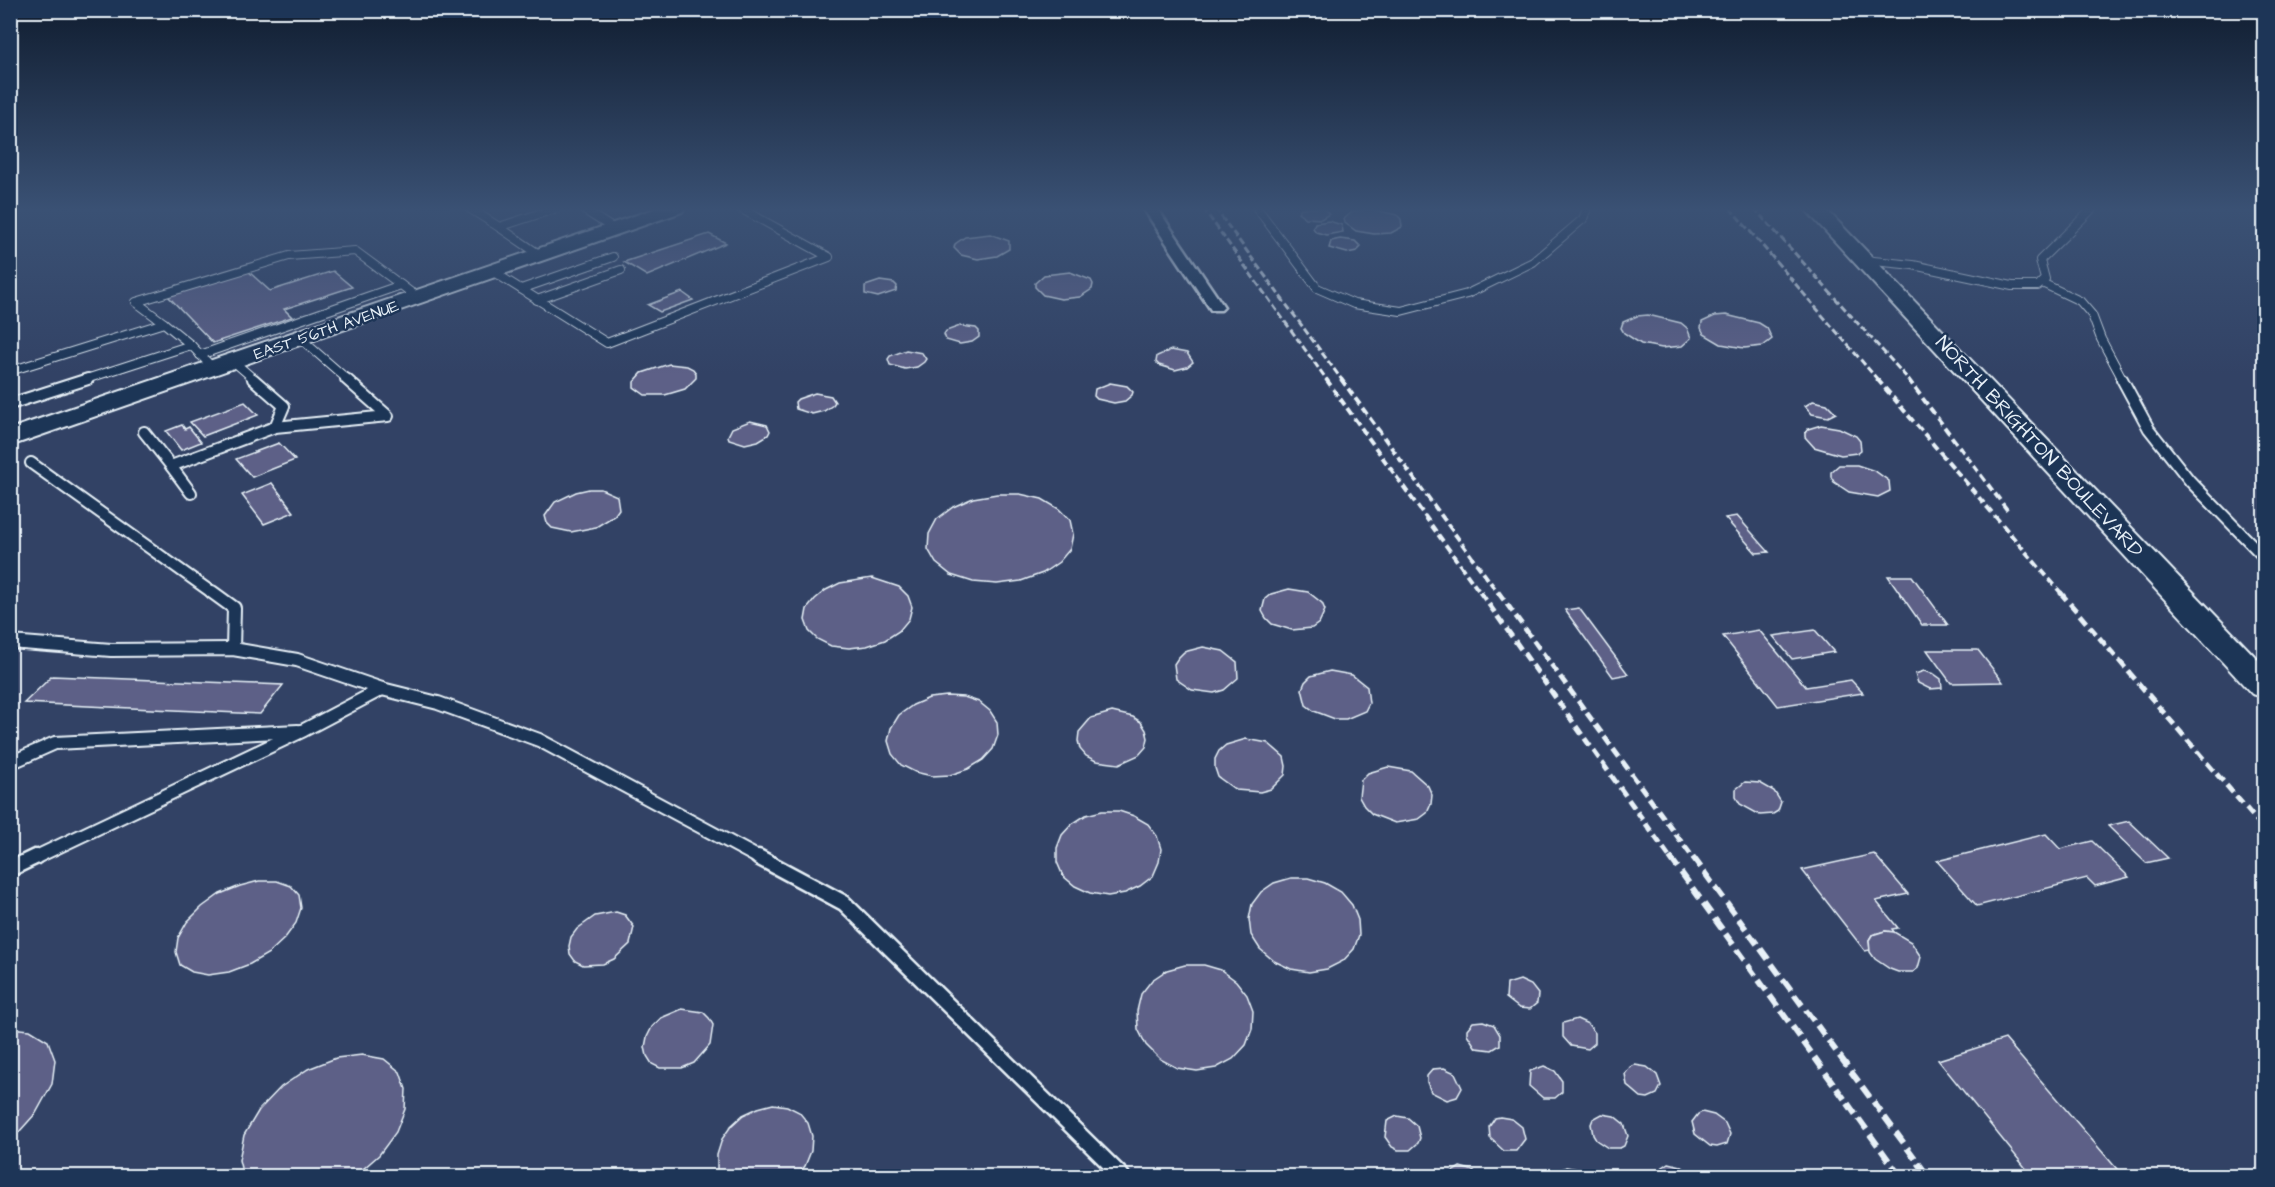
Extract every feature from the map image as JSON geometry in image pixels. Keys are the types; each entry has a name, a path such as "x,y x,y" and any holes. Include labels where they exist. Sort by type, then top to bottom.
{"main road":[{"name":"EAST 56TH AVENUE","path":"10,438 216,361 300,338 409,291 515,263"},
{"name":"NORTH BRIGHTON BOULEVARD","path":"1867,263 2265,687"}],"street":[{"path":"1187,263 1216,308"}],"lane":[{"path":"264,263 136,302 191,345 284,406 275,427"},
{"path":"372,263 409,291"},
{"path":"521,289 595,263"},
{"path":"492,271 607,343 812,263"},
{"path":"1299,263 1317,288 1354,304 1401,311 1467,294 1530,263"},
{"path":"1897,263 2012,286 2038,286 2042,283 2045,279 2045,272 2041,263"},
{"path":"537,300 621,270"},
{"path":"2042,283 2080,301 2092,315 2101,339 2149,429 2190,481 2265,557"},
{"path":"216,361 409,291"},
{"path":"10,371 164,323"},
{"path":"171,466 275,427 388,416 300,338"},
{"path":"10,404 191,345"},
{"path":"144,432 191,493"},
{"path":"32,463 234,608 233,649"},
{"path":"10,642 111,650 233,649 297,660 382,689 438,703 539,740 844,903 1122,1176"},
{"path":"10,869 304,730 382,689"},
{"path":"10,763 55,743 304,730"}],"shaded area":[{"path":"10,263 2264,263 2264,1176 11,1176"}],"building":[{"path":"626,263 677,263 647,276"},
{"path":"248,271 270,291 333,271 352,287 284,309 292,317 213,343 168,296"},
{"path":"1070,272 1091,280 1092,289 1080,297 1061,299 1043,295 1035,287 1035,283 1044,275"},
{"path":"880,281 894,283 897,286 896,291 878,297 865,294 865,286"},
{"path":"682,292 693,300 660,312 648,305"},
{"path":"1648,315 1681,323 1687,328 1691,338 1682,346 1662,348 1641,344 1624,333 1621,328 1623,322 1637,316"},
{"path":"1726,315 1759,323 1767,328 1772,339 1763,346 1744,348 1721,344 1704,334 1701,328 1702,322 1715,316"},
{"path":"960,326 976,328 979,331 979,337 972,342 960,344 946,340 944,334 946,331"},
{"path":"906,350 922,353 926,359 917,367 905,369 890,365 888,359 890,356"},
{"path":"1171,350 1187,353 1193,362 1187,367 1175,370 1156,362 1157,356"},
{"path":"669,364 693,369 696,378 685,389 665,395 645,395 634,387 634,382 642,373"},
{"path":"1110,383 1127,386 1133,392 1132,395 1125,401 1114,403 1097,399 1094,396 1095,389"},
{"path":"815,393 831,396 835,402 824,411 812,414 796,409 795,402 798,399"},
{"path":"1813,401 1827,404 1836,413 1828,417 1812,414 1805,406"},
{"path":"245,402 258,415 203,436 190,422"},
{"path":"750,421 767,425 770,431 768,435 758,441 745,444 729,439 732,428"},
{"path":"182,425 185,429 189,427 201,442 181,450 166,431"},
{"path":"1821,425 1839,428 1856,436 1860,441 1861,450 1857,453 1841,455 1814,447 1805,437 1805,433 1808,429"},
{"path":"279,443 295,460 252,477 236,459"},
{"path":"1839,465 1857,465 1875,471 1889,481 1890,491 1878,497 1849,492 1834,482 1831,477 1831,472"},
{"path":"272,483 294,512 264,524 242,495"},
{"path":"601,489 617,496 619,509 614,516 596,527 571,532 552,528 547,523 545,516 555,502 576,492"},
{"path":"997,494 1020,494 1042,499 1059,509 1070,520 1073,534 1070,549 1059,562 1043,573 1021,581 997,584 973,582 951,575 936,563 928,549 929,534 937,519 953,507 973,498"},
{"path":"1737,516 1769,552 1756,553 1725,518"},
{"path":"1888,576 1912,576 1948,625 1922,625"},
{"path":"872,578 899,587 908,596 912,607 909,619 899,631 885,640 867,646 849,648 831,646 817,639 809,631 805,620 807,609 815,599 840,583"},
{"path":"1289,589 1308,592 1322,603 1325,610 1319,623 1312,628 1292,630 1272,624 1266,618 1262,611 1265,599 1271,594"},
{"path":"1579,608 1628,674 1613,677 1565,610"},
{"path":"1759,630 1806,687 1851,680 1863,693 1778,706 1723,636"},
{"path":"1815,630 1834,652 1792,659 1773,636"},
{"path":"1203,647 1223,651 1237,662 1238,678 1224,690 1214,693 1192,690 1176,679 1174,664 1178,658 1184,652"},
{"path":"1927,650 1978,650 2003,682 1951,683"},
{"path":"1330,671 1352,675 1367,687 1369,703 1365,711 1346,719 1335,719 1314,711 1306,705 1302,689 1305,682 1311,676"},
{"path":"1924,671 1941,679 1942,688 1930,689 1918,683 1915,674"},
{"path":"52,676 283,685 260,714 24,703"},
{"path":"964,697 979,702 990,711 997,722 998,735 993,749 983,760 968,769 950,775 932,776 915,772 901,765 892,754 888,741 891,728 899,715 929,698"},
{"path":"1112,712 1133,717 1141,722 1148,738 1146,747 1139,755 1119,764 1096,761 1086,756 1080,749 1078,741 1079,732 1091,718"},
{"path":"1246,739 1268,743 1284,757 1285,775 1271,789 1260,792 1236,790 1218,777 1215,759 1219,751 1226,745"},
{"path":"1388,767 1411,771 1428,786 1432,795 1431,804 1427,813 1419,819 1395,823 1372,814 1364,806 1359,797 1361,780 1368,773"},
{"path":"1745,782 1760,783 1774,791 1781,802 1778,811 1773,814 1760,815 1740,804 1736,797 1736,789"},
{"path":"1102,811 1119,811 1148,824 1157,836 1161,849 1153,876 1140,886 1125,893 1108,896 1090,893 1075,886 1063,876 1057,862 1057,848 1062,835 1072,824 1086,815"},
{"path":"2129,821 2168,858 2146,863 2108,826"},
{"path":"2046,834 2060,849 2092,841 2129,877 2095,886 2087,878 1977,906 1937,861"},
{"path":"1874,854 1908,894 1876,901 1898,928 1892,929 1894,932 1885,931 1872,935 1869,940 1870,950 1865,951 1802,870"},
{"path":"1291,878 1308,878 1325,883 1341,892 1352,905 1358,920 1359,935 1354,949 1343,961 1327,969 1309,972 1291,969 1274,961 1260,949 1251,935 1249,919 1252,904 1261,892 1274,883"},
{"path":"259,881 277,881 291,886 299,895 301,908 296,923 285,938 269,953 229,972 208,975 192,972 180,965 176,952 178,938 187,922 220,894"},
{"path":"616,912 625,915 634,927 630,944 614,959 603,964 583,965 575,961 570,954 569,946 571,937 577,929 595,916"},
{"path":"1885,931 1894,932 1911,942 1921,957 1918,968 1913,972 1898,972 1890,969 1875,959 1870,952 1869,940 1872,935"},
{"path":"1185,965 1204,965 1221,970 1236,981 1247,995 1253,1011 1252,1029 1246,1045 1233,1059 1216,1068 1197,1071 1177,1068 1160,1059 1146,1045 1138,1029 1137,1011 1141,994 1152,980 1167,970"},
{"path":"1520,980 1531,985 1538,994 1537,1003 1530,1009 1519,1008 1506,998 1507,984"},
{"path":"682,1009 703,1012 709,1018 713,1025 710,1045 694,1063 682,1068 660,1068 652,1064 647,1056 645,1047 647,1037 652,1027 661,1018"},
{"path":"1577,1019 1588,1024 1595,1033 1595,1043 1588,1049 1571,1046 1563,1037 1563,1023"},
{"path":"1483,1021 1494,1025 1500,1035 1500,1045 1492,1050 1476,1048 1467,1034 1467,1029 1473,1022"},
{"path":"10,1028 30,1030 48,1041 55,1060 52,1084 36,1113 10,1142"},
{"path":"2005,1039 2123,1176 2032,1176 1938,1060"},
{"path":"362,1055 384,1059 400,1072 406,1089 405,1109 396,1132 379,1155 355,1176 243,1176 239,1160 244,1135 259,1110 281,1087 308,1069 336,1058"},
{"path":"1635,1065 1647,1067 1657,1075 1661,1086 1657,1094 1648,1098 1641,1097 1627,1085 1625,1074 1630,1067"},
{"path":"1544,1066 1555,1071 1562,1081 1562,1092 1555,1098 1543,1098 1529,1086 1530,1071"},
{"path":"1444,1068 1455,1073 1462,1088 1457,1097 1447,1100 1431,1092 1427,1082 1427,1076 1433,1069"},
{"path":"773,1104 787,1106 799,1112 808,1123 812,1136 811,1151 805,1166 797,1176 720,1176 717,1169 717,1155 722,1139 731,1126 743,1115"},
{"path":"1702,1112 1714,1115 1725,1123 1730,1134 1727,1144 1717,1147 1710,1146 1695,1134 1692,1122"},
{"path":"1602,1114 1614,1116 1624,1124 1628,1136 1624,1146 1608,1148 1596,1140 1591,1124 1593,1119"},
{"path":"1397,1116 1408,1118 1417,1126 1420,1138 1410,1150 1398,1150 1392,1147 1385,1137 1387,1121"},
{"path":"1495,1118 1512,1119 1522,1127 1525,1139 1516,1151 1504,1151 1490,1138 1489,1127"},
{"path":"1669,1163 1681,1166 1693,1176 1658,1176 1660,1169"},
{"path":"1460,1167 1471,1170 1480,1176 1449,1176"},
{"path":"1566,1167 1578,1169 1587,1176 1555,1176 1556,1172"}],"railway":[{"path":"1243,263 1327,380"},
{"path":"1256,263 1342,380"},
{"path":"1778,263 1878,380"},
{"path":"1804,263 1909,380"},
{"path":"1326,379 1481,594"},
{"path":"1341,379 1499,594"},
{"path":"1877,379 2062,594"},
{"path":"1908,379 2008,511"},
{"path":"1480,592 1671,859"},
{"path":"1498,592 1694,859"},
{"path":"2060,592 2264,829"},
{"path":"1670,857 1900,1176"},
{"path":"1693,857 1928,1176"}]}
